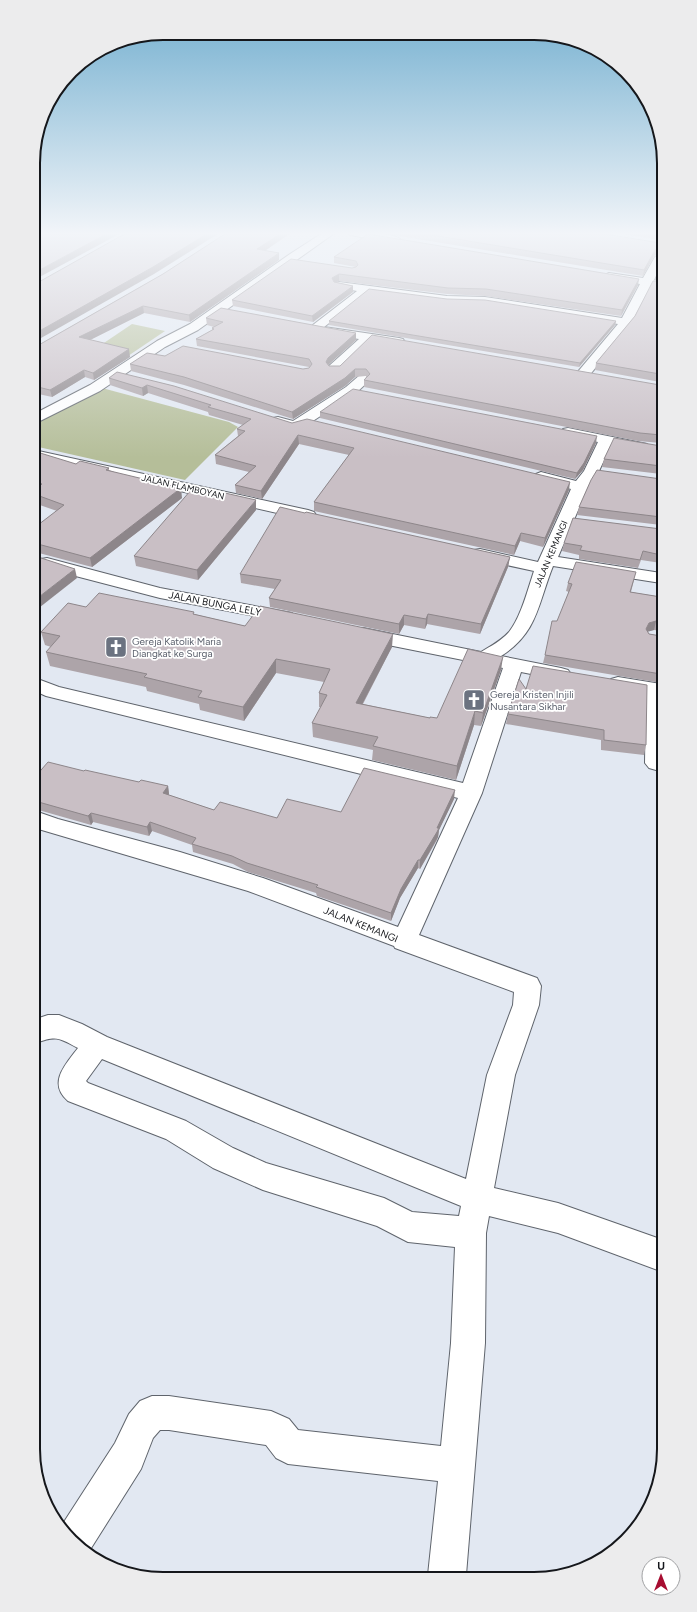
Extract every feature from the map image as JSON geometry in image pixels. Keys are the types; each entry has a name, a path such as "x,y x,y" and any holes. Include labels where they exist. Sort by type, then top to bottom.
{"street":[{"path":"40,417 95,388 162,344 194,327 222,307"},
{"path":"315,328 342,307"},
{"path":"531,307 626,322"},
{"path":"583,374 626,322 634,307"},
{"path":"219,309 234,312"},
{"path":"300,325 413,344"},
{"path":"268,418 293,426 297,425 351,390 365,378 334,369 369,337"},
{"path":"162,344 183,348"},
{"path":"569,372 599,377"},
{"path":"117,374 133,377"},
{"path":"351,390 366,393"},
{"path":"305,420 320,423"},
{"path":"554,429 653,448"},
{"name":"JALAN KEMANGI","path":"485,658 507,644 516,635 525,621 546,564 573,521 580,487 599,472 607,439"},
{"name":"JALAN FLAMBOYAN","path":"40,455 322,518"},
{"path":"526,474 580,487"},
{"path":"468,551 546,564 657,578"},
{"name":"JALAN BUNGA LELY","path":"40,560 97,578 160,593 304,621"},
{"path":"343,629 579,677"},
{"name":"JALAN KEMANGI","path":"40,821 52,826 180,861 255,884 328,910 404,941 471,793 514,665"},
{"path":"602,681 657,690"},
{"path":"40,686 56,693 471,793"},
{"path":"656,763 657,739"},
{"path":"404,941 528,986 526,1005 501,1075 471,1233 468,1343 447,1572"},
{"path":"40,1029 48,1026 57,1026 97,1045 478,1199 558,1218 657,1254"},
{"path":"97,1045 72,1076 71,1079 74,1089 78,1092 176,1130 223,1158 263,1176 384,1213 408,1227 471,1233"},
{"path":"77,1536 128,1456 141,1426 152,1414 169,1413 276,1429 284,1436 288,1446 457,1466"}],"green space":[{"path":"132,324 165,331 128,356 95,349"},
{"path":"102,388 229,422 238,427 185,480 40,447 40,420"}],"building":[{"path":"40,307 82,307 40,331"},
{"path":"105,307 140,307 79,337 129,349 93,373 84,370 50,390 40,388 40,344"},
{"path":"149,307 200,307 189,315"},
{"path":"268,307 324,307 312,316"},
{"path":"346,307 530,307 616,321 580,363 329,321"},
{"path":"604,307 624,307 622,310"},
{"path":"640,307 657,307 657,373 596,363 635,316"},
{"path":"221,308 356,333 328,358 326,362 329,366 340,366 372,335 657,384 657,435 640,433 364,380 370,374 366,369 355,369 345,378 292,412 184,377 130,364 147,353 165,356 183,346 303,369 309,368 312,364 309,359 196,339 223,322 206,318"},
{"path":"117,372 174,386 292,423 307,419 570,482 545,538 521,533 515,546 314,502 354,448 298,435 261,491 235,485 256,466 215,455 245,431 237,429 251,419 208,407 211,405 147,385 142,388 109,378"},
{"path":"353,389 597,436 584,463 577,473 320,412"},
{"path":"614,438 657,445 657,466 604,459"},
{"path":"40,453 76,464 80,461 109,468 106,470 181,488 90,558 40,545 40,523 64,505 40,496 40,485 42,484 40,484"},
{"path":"597,470 657,478 657,517 579,507"},
{"path":"191,490 221,497 225,493 256,500 197,570 134,556"},
{"path":"280,507 510,557 481,624 428,614 426,619 404,615 399,624 269,598 281,580 240,574"},
{"path":"573,518 657,528 657,554 643,551 640,560 580,550 582,546 564,543"},
{"path":"40,558 75,569 40,596"},
{"path":"576,562 636,572 630,592 657,596 657,621 649,623 646,629 649,634 657,635 657,673 545,655 552,621 557,621 572,584 568,583"},
{"path":"99,593 194,612 193,614 245,626 260,606 393,634 356,703 430,718 437,718 468,649 503,657 483,713 475,711 457,766 373,746 378,737 312,723 327,695 319,693 330,669 276,659 243,707 198,697 202,691 144,677 147,674 46,652 60,636 41,632 68,603 86,607"},
{"path":"533,666 647,685 646,745 604,740 604,730 508,714 519,679 526,689"},
{"path":"48,762 139,782 141,780 168,786 163,793 214,810 220,802 277,818 287,799 341,812 364,768 455,790 437,828 439,828 437,832 401,889 391,913 316,887 318,885 192,844 196,838 150,822 147,827 91,813 88,816 40,802 40,771"}],"place":[{"name":"Gereja Katolik Maria Diangkat ke Surga","path":"116,647"},
{"name":"Gereja Kristen Injili Nusantara Sikhar","path":"474,700"}]}
